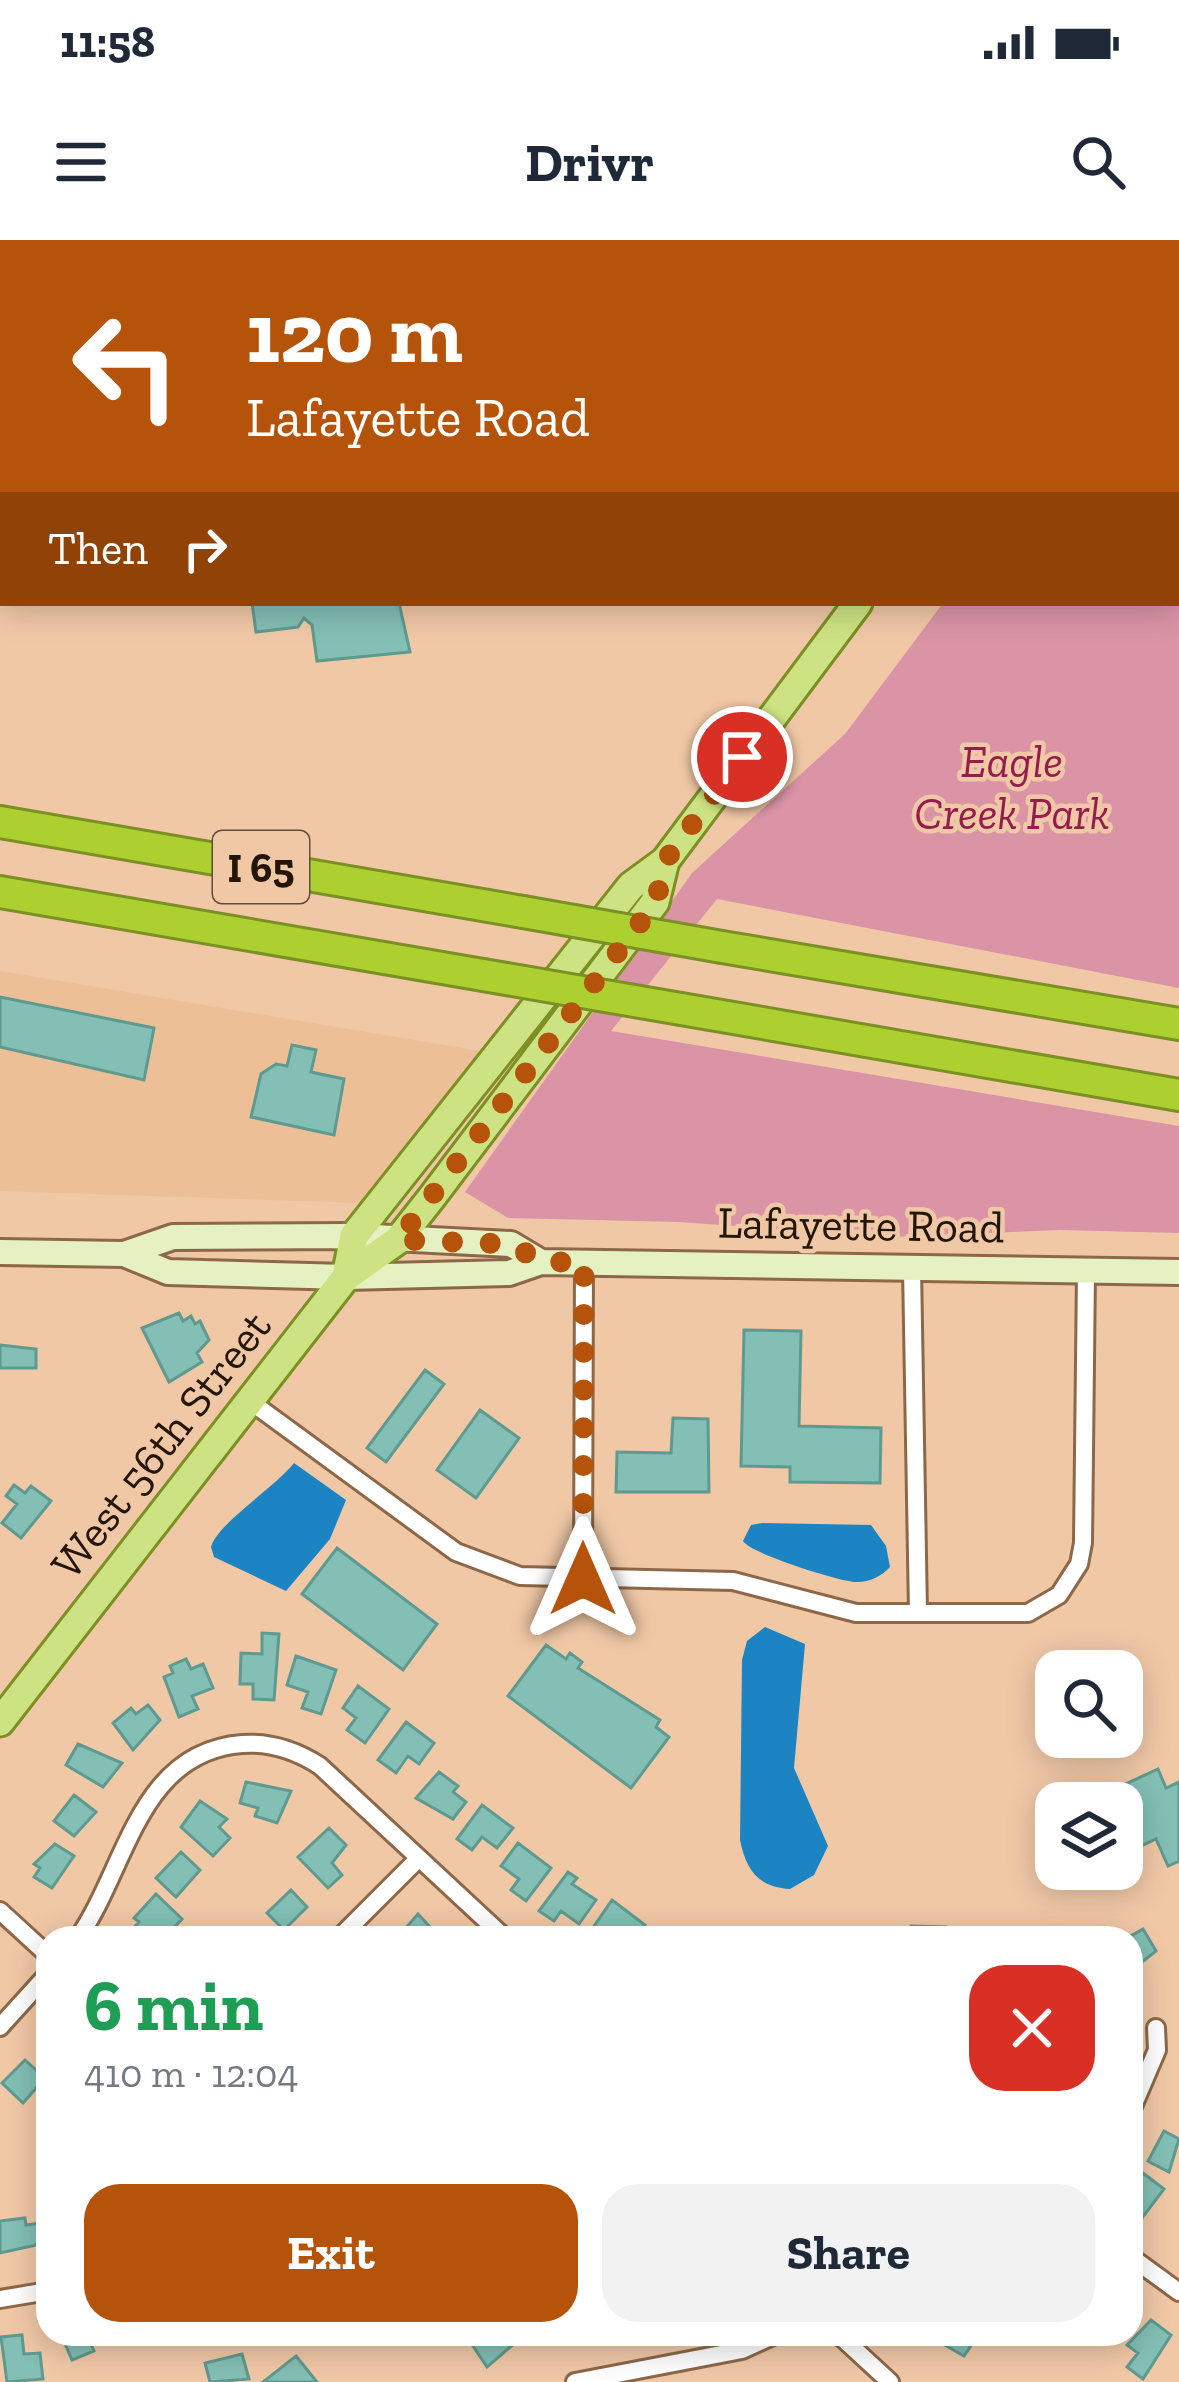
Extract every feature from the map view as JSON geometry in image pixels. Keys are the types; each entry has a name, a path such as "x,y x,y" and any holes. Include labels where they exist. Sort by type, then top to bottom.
{"highway":[{"name":"I 65","path":"0,822 1179,1024"},
{"name":"I 65","path":"0,892 1179,1095"}],"main road":[{"name":"West 56th Street","path":"346,1277 354,1236 631,886 665,861 856,606"},
{"name":"West 56th Street","path":"0,1722 346,1277 398,1240 656,902 665,861"},
{"name":"Lafayette Road","path":"0,1252 124,1254 172,1237 354,1236 511,1244 541,1262"},
{"name":"Lafayette Road","path":"124,1254 168,1272 346,1277 509,1273 541,1262 1179,1272"}],"street":[{"path":"583,1579 584,1262"},
{"path":"912,1268 918,1613"},
{"path":"247,1399 463,1556 520,1576 733,1581 856,1612 1028,1613 1059,1595 1071,1580 1087,1513 1086,1271"},
{"path":"84,1926 148,1798 170,1773 216,1748 267,1745 307,1758 492,1926"},
{"path":"351,1926 418,1858"},
{"path":"0,1911 20,1933"},
{"path":"0,1921 36,1946"},
{"path":"0,2027 36,1987"},
{"path":"1143,2082 1156,2050 1156,2028"},
{"path":"1143,2266 1179,2292"},
{"path":"0,2299 36,2293"},
{"path":"575,2382 751,2346"},
{"path":"851,2346 890,2382"}],"shaded area":[{"path":"0,971 480,1051 360,1203 0,1191"}],"green space":[{"name":"Eagle Creek Park","path":"941,606 1179,606 1179,988 717,899 611,1031 1179,1126 1179,1233 1060,1230 889,1237 678,1222 508,1218 465,1192 692,873 845,734"}],"water":[{"path":"294,1463 346,1500 330,1539 286,1591 214,1557 211,1547 224,1528"},
{"path":"751,1525 871,1525 886,1546 890,1567 874,1579 854,1582 795,1566 743,1541"},
{"path":"765,1627 805,1644 794,1768 828,1846 814,1875 790,1889 770,1885 755,1875 740,1840 742,1660 747,1641"}],"building":[{"path":"252,606 400,606 410,652 317,661 312,625 304,618 298,627 256,632"},
{"path":"0,997 154,1028 144,1080 0,1047"},
{"path":"292,1045 316,1050 311,1072 344,1079 334,1135 251,1117 261,1074 276,1064 287,1066"},
{"path":"179,1313 183,1321 191,1316 195,1324 200,1321 209,1340 197,1353 202,1362 169,1382 142,1328"},
{"path":"744,1330 801,1331 799,1426 881,1428 880,1483 790,1482 790,1467 741,1466"},
{"path":"0,1345 36,1349 36,1368 0,1368"},
{"path":"425,1370 444,1384 386,1462 367,1448"},
{"path":"480,1410 519,1438 476,1498 437,1470"},
{"path":"673,1418 708,1419 709,1492 616,1492 617,1452 671,1453"},
{"path":"14,1485 25,1493 31,1486 51,1501 21,1538 2,1523 17,1504 6,1496"},
{"path":"337,1548 437,1624 403,1670 302,1594"},
{"path":"262,1633 279,1634 274,1700 253,1699 253,1684 240,1684 241,1653 262,1654"},
{"path":"546,1645 566,1659 570,1653 582,1662 578,1668 660,1720 656,1727 669,1737 631,1788 508,1696"},
{"path":"296,1656 336,1670 321,1714 302,1708 308,1692 287,1685"},
{"path":"186,1659 191,1669 203,1664 213,1688 192,1696 198,1709 179,1717 164,1677 173,1673 170,1666"},
{"path":"358,1686 389,1709 365,1743 347,1730 356,1718 343,1708"},
{"path":"148,1705 160,1720 133,1750 113,1723 131,1708 136,1714"},
{"path":"406,1722 434,1743 419,1764 408,1756 396,1773 378,1760"},
{"path":"78,1744 122,1763 103,1787 66,1765"},
{"path":"1158,1769 1166,1788 1179,1782 1179,1861 1168,1866 1156,1839 1143,1845 1143,1782 1130,1782"},
{"path":"439,1772 458,1786 453,1792 466,1802 453,1819 416,1798"},
{"path":"246,1782 291,1791 277,1823 255,1816 258,1808 240,1803"},
{"path":"74,1795 96,1812 74,1836 54,1821"},
{"path":"200,1801 227,1819 219,1827 230,1838 213,1856 181,1827"},
{"path":"482,1805 513,1828 497,1848 482,1837 472,1850 457,1839"},
{"path":"329,1828 346,1845 332,1863 342,1875 328,1888 298,1857"},
{"path":"518,1843 551,1868 526,1901 511,1890 519,1879 501,1866"},
{"path":"55,1844 74,1856 52,1888 34,1877 40,1868 34,1864"},
{"path":"181,1852 200,1870 176,1897 156,1878"},
{"path":"568,1872 577,1878 572,1884 596,1900 579,1924 561,1911 554,1921 539,1911"},
{"path":"291,1890 307,1907 288,1926 280,1926 267,1913"},
{"path":"156,1894 182,1919 175,1926 135,1926 139,1922 134,1918"},
{"path":"612,1900 645,1925 644,1926 594,1926"},
{"path":"418,1914 429,1926 408,1926"},
{"path":"1143,1929 1156,1951 1143,1961"},
{"path":"25,2060 36,2070 36,2088 23,2103 2,2083"},
{"path":"1164,2131 1179,2139 1169,2172 1148,2161"},
{"path":"1143,2173 1164,2189 1143,2217"},
{"path":"25,2218 26,2225 36,2224 36,2245 0,2253 0,2221"},
{"path":"1151,2320 1171,2335 1143,2379 1127,2367 1138,2353 1128,2346 1143,2346 1143,2328"},
{"path":"22,2335 24,2354 40,2353 43,2379 7,2382 1,2337"},
{"path":"66,2346 92,2346 94,2351 72,2360"},
{"path":"473,2346 512,2346 487,2367"},
{"path":"946,2346 971,2346 964,2356"},
{"path":"242,2354 249,2379 210,2382 205,2363"},
{"path":"296,2356 317,2382 263,2382"}],"route":[{"path":"583,1579 584,1262 541,1262 511,1244 398,1240 656,902 665,861 742,757"}]}
